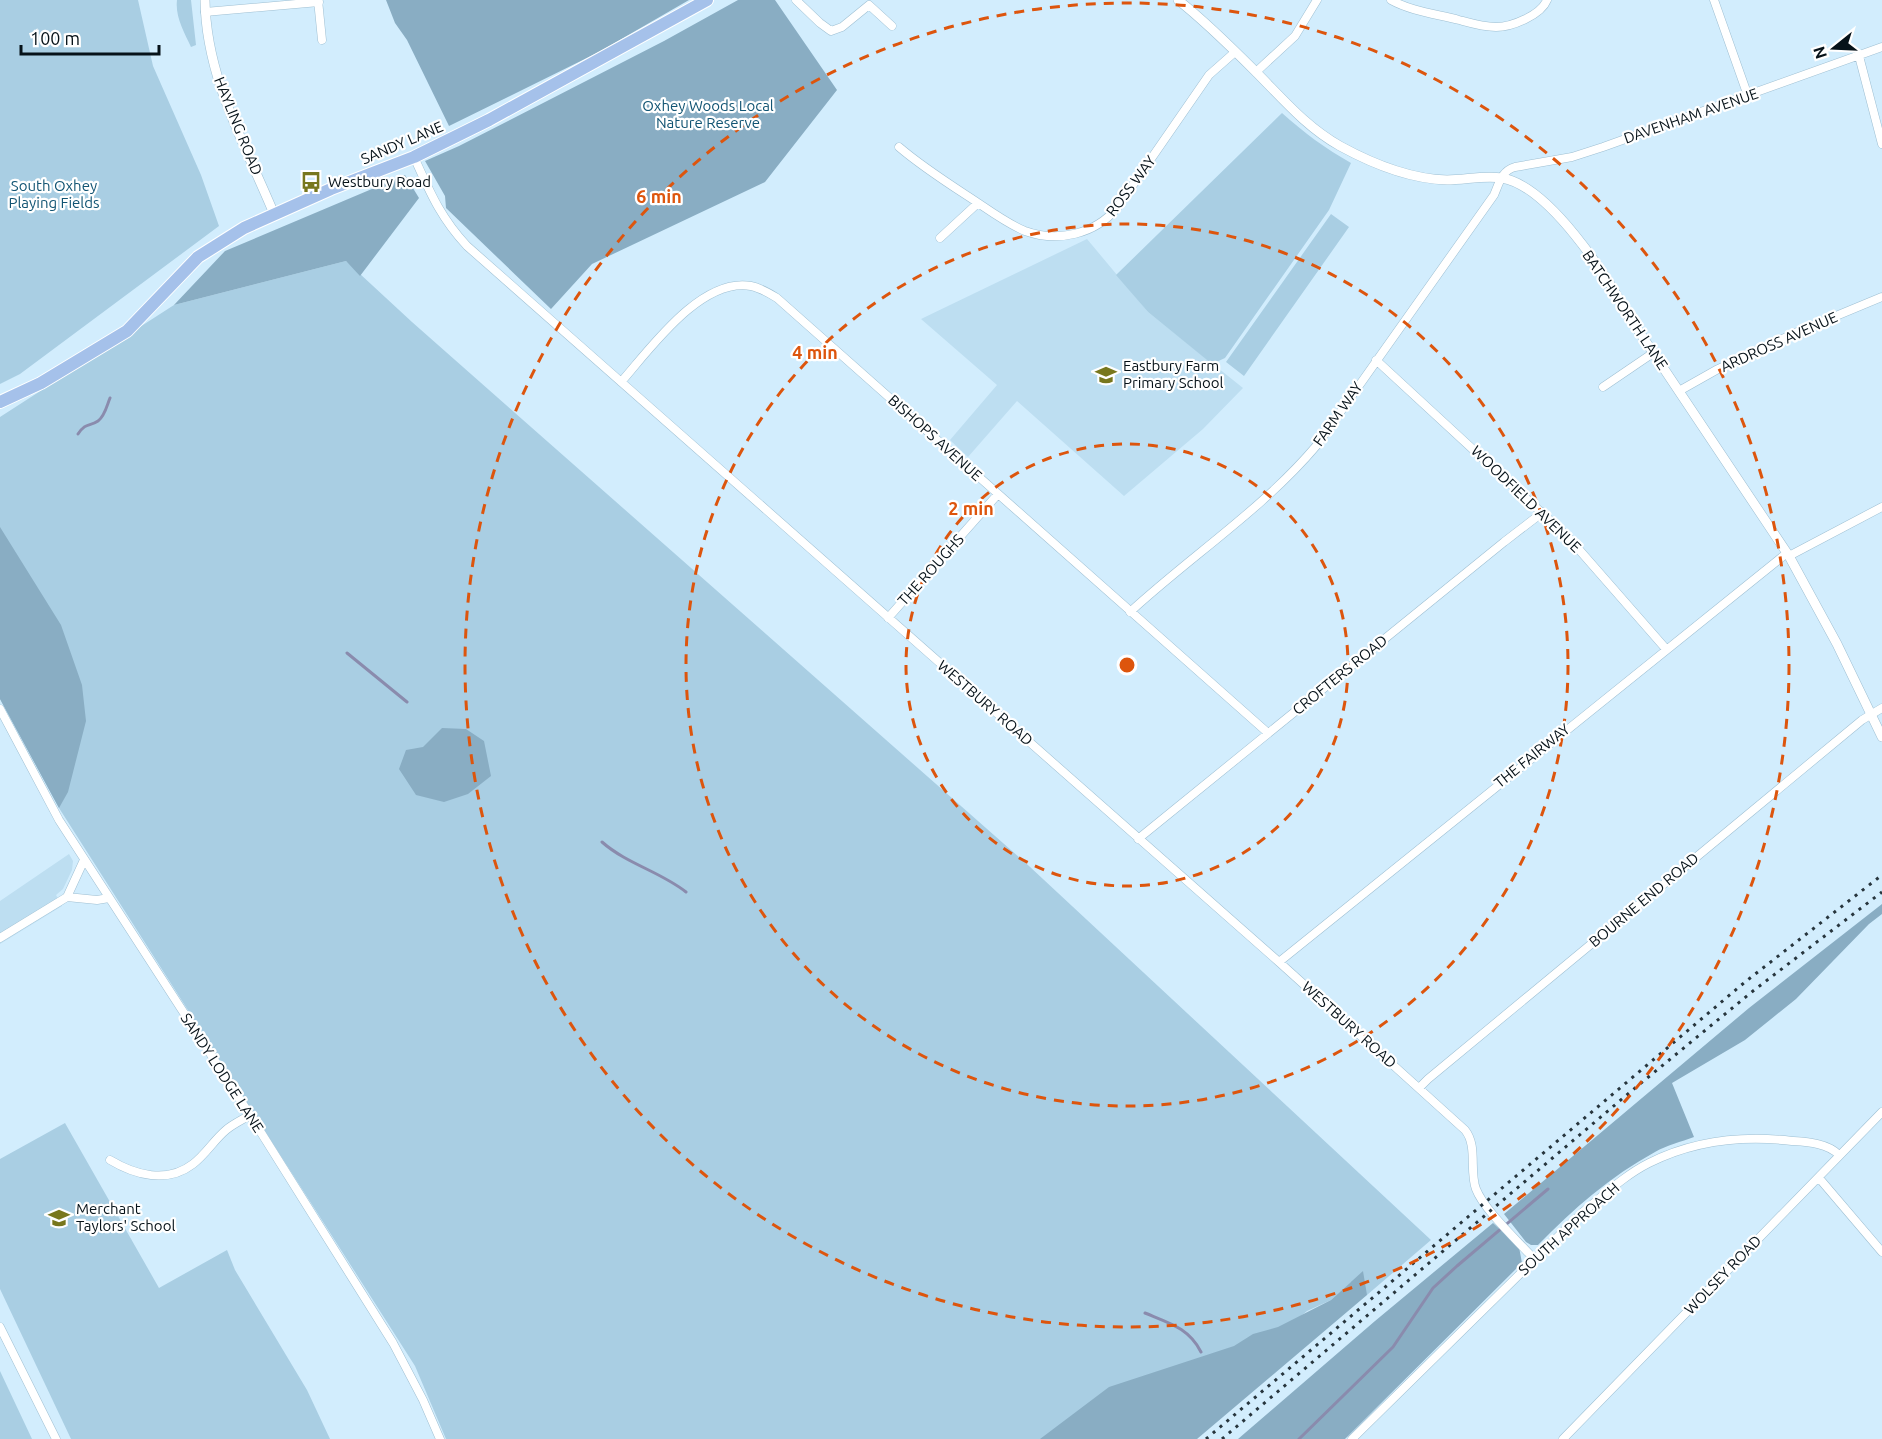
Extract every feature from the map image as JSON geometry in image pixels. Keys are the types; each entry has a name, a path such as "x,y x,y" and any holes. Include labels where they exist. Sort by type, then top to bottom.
{"main road":[{"name":"SANDY LANE","path":"0,402 41,383 127,331 198,257 244,228 331,189 414,157 489,120 707,0"}],"street":[{"name":"HAYLING ROAD","path":"205,0 211,54 224,100 274,214"},
{"path":"796,0 831,31 842,27 869,5 892,26"},
{"name":"BATCHWORTH LANE","path":"1178,0 1306,122 1337,144 1363,158 1407,173 1437,179 1501,178 1519,184 1540,198 1609,281 1628,315 1788,554 1837,645 1882,737"},
{"path":"1256,72 1295,36 1317,0"},
{"path":"1391,0 1414,9 1493,27 1507,25 1536,14 1545,7 1547,0"},
{"path":"1714,0 1748,96"},
{"path":"205,12 319,1 322,40"},
{"name":"DAVENHAM AVENUE","path":"1501,178 1510,168 1572,157 1603,147 1882,47"},
{"name":"ROSS WAY","path":"899,147 931,173 1023,230 1032,233 1073,235 1087,231 1104,221 1125,198 1209,75 1235,52"},
{"path":"1859,56 1882,144"},
{"name":"WESTBURY ROAD","path":"414,157 434,200 450,227 467,246 1279,962 1468,1134 1472,1145 1473,1178 1480,1197 1534,1259"},
{"name":"FARM WAY","path":"1130,612 1258,504 1317,445 1494,195 1501,178"},
{"path":"940,238 978,203"},
{"name":"BISHOPS AVENUE","path":"621,382 692,305 702,298 720,291 753,286 777,298 1268,733"},
{"name":"ARDROSS AVENUE","path":"1679,391 1718,369 1882,297"},
{"path":"1603,387 1653,353"},
{"name":"WOODFIELD AVENUE","path":"1376,360 1543,512 1592,562 1666,649"},
{"name":"THE ROUGHS","path":"888,618 998,494"},
{"name":"THE FAIRWAY","path":"1279,962 1666,649 1788,554 1882,507"},
{"name":"CROFTERS ROAD","path":"1138,839 1543,512"},
{"name":"BOURNE END ROAD","path":"1419,1088 1871,714 1882,708"},
{"name":"SANDY LODGE LANE","path":"0,709 59,820 250,1115 393,1343 423,1400 440,1439"},
{"path":"0,938 67,897 84,860"},
{"path":"67,897 97,900 109,898"},
{"name":"WOLSEY ROAD","path":"1563,1439 1882,1112"},
{"path":"110,1160 122,1168 145,1175 175,1173 194,1163 222,1133 250,1115"},
{"name":"SOUTH APPROACH","path":"1352,1439 1583,1212 1648,1163 1690,1146 1727,1139 1775,1139 1831,1148 1839,1155"},
{"path":"1819,1178 1882,1252"},
{"path":"0,1327 56,1439"}],"shaded area":[{"name":"Eastbury Farm Primary School","path":"1087,239 1148,312 1243,388 1203,429 1124,496 1017,401 968,457 950,440 997,385 921,319"},
{"path":"69,854 73,861 72,870 63,889 56,895 62,906 0,944 0,901"}],"green space":[{"name":"South Oxhey Playing Fields","path":"0,0 138,0 153,66 201,175 219,226 20,374 0,384"},
{"path":"177,0 191,0 196,45 191,47 179,18"},
{"path":"386,0 689,0 599,52 449,126 407,40 395,23"},
{"name":"Oxhey Woods Local Nature Reserve","path":"738,0 775,0 837,90 765,182 592,264 551,309 446,208 445,196 425,161 459,146 664,41"},
{"path":"1282,113 1315,140 1351,163 1329,210 1225,358 1212,364 1148,312 1116,275"},
{"path":"405,175 419,198 360,276 346,261 174,305 225,251"},
{"path":"1331,214 1349,227 1244,376 1226,362"},
{"path":"346,261 412,322 1029,866 1431,1240 1367,1295 1351,1282 1331,1300 1307,1311 1152,1439 446,1439 415,1366 59,808 0,699 0,417 174,305"},
{"path":"0,527 61,625 82,685 86,721 68,792 59,808 0,699"},
{"path":"442,728 466,729 484,741 491,776 468,794 444,802 416,795 399,769 406,750 423,747"},
{"path":"1882,904 1882,914 1869,924 1796,999 1745,1040 1672,1083 1694,1137 1669,1145 1639,1161 1608,1182 1538,1245 1526,1242 1504,1214 1749,1008"},
{"name":"Merchant Taylors' School","path":"65,1123 159,1288 227,1250 235,1270 307,1390 330,1439 71,1439 0,1289 0,1159"},
{"path":"1493,1223 1519,1247 1522,1263 1345,1439 1238,1439 1375,1321"},
{"path":"1363,1271 1367,1295 1197,1439 1040,1439 1109,1387 1234,1346 1253,1334 1278,1327 1331,1300"},
{"path":"0,1371 32,1439 0,1439"}],"waterway":[{"path":"78,434 85,426 100,419 110,398"},
{"path":"347,653 407,702"},
{"path":"602,842 622,856 686,892"},
{"path":"1299,1439 1393,1347 1433,1288 1548,1189"},
{"path":"1145,1313 1170,1323 1184,1332 1191,1337 1201,1352"}],"railway":[{"path":"1206,1439 1745,982 1882,875"},
{"path":"1222,1439 1629,1093 1753,991 1882,892"}],"place":[{"name":"Westbury Road","path":"311,182"},
{"name":"Eastbury Farm Primary School","path":"1106,375"},
{"name":"Merchant Taylors' School","path":"59,1218"}]}
